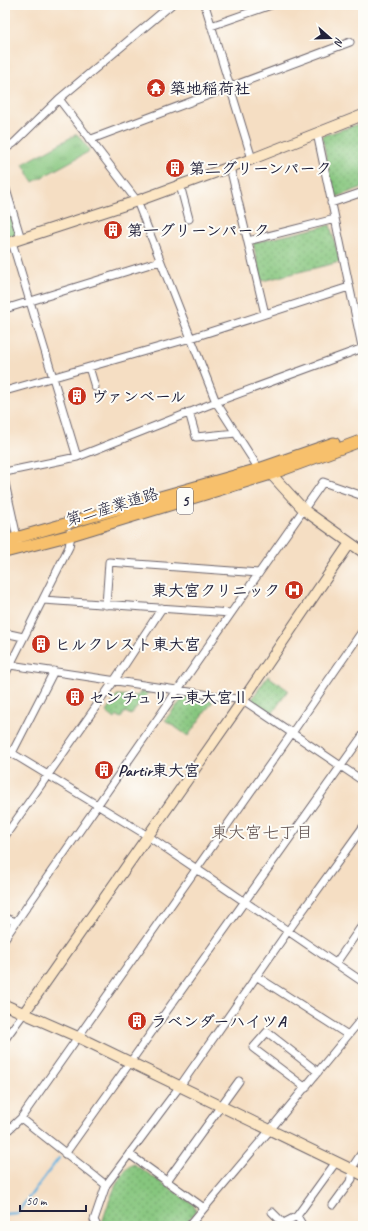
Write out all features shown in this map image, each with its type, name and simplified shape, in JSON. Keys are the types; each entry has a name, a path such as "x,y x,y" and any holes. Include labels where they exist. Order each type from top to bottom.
{"main road":[{"name":"第二産業道路","path":"5,552 18,544 68,524 259,469 363,432"},
{"name":"第二産業道路","path":"5,541 18,544 72,535 271,474 363,440"}],"street":[{"path":"5,149 14,143 59,99 171,5"},
{"path":"205,5 252,159"},
{"path":"211,26 271,5"},
{"path":"89,140 350,42"},
{"path":"59,99 137,201 216,402 259,469 271,474 304,510 363,552"},
{"path":"13,242 180,186 363,115"},
{"path":"5,472 77,457 189,412 363,349 316,133"},
{"path":"230,167 265,314"},
{"path":"5,186 13,242 52,378 77,457"},
{"path":"180,186 189,219"},
{"path":"331,204 363,192"},
{"path":"248,241 335,219"},
{"path":"5,309 160,261"},
{"path":"5,391 191,338 349,287"},
{"path":"89,367 95,387"},
{"path":"189,412 196,437 236,433"},
{"path":"5,938 324,482 363,496"},
{"path":"5,483 18,544"},
{"path":"5,675 69,547 72,535 68,524"},
{"path":"5,1039 243,700 350,543"},
{"path":"106,604 109,562 259,573"},
{"path":"43,600 231,613"},
{"path":"5,836 114,680 162,608"},
{"path":"5,1133 21,1118 363,630"},
{"path":"5,633 23,637"},
{"path":"10,665 243,700 363,781"},
{"path":"12,753 54,671"},
{"path":"65,1154 363,735"},
{"path":"5,749 148,836 363,982"},
{"path":"97,1226 94,1220 106,1185 180,1086 256,976 363,827"},
{"path":"5,918 16,922"},
{"path":"336,963 363,924"},
{"path":"256,976 348,1035"},
{"path":"5,1005 78,1037 363,1174"},
{"path":"189,1226 306,1088 363,1017"},
{"path":"306,1088 253,1048 267,1032 318,1072"},
{"path":"166,1182 222,1107 239,1081"},
{"path":"21,1118 106,1185"},
{"path":"333,1205 352,1179 351,1169 363,1151"},
{"path":"129,1154 204,1208"},
{"path":"272,1212 281,1225 297,1216 336,1162"},
{"path":"297,1216 303,1226"}],"green space":[{"path":"362,123 363,187 334,198 322,136"},
{"path":"77,134 89,149 88,152 33,182 23,164"},
{"path":"5,200 17,236 5,240"},
{"path":"330,225 340,262 262,281 253,243"},
{"path":"268,676 288,690 272,714 253,701 253,697"},
{"path":"140,692 149,692 131,715 125,712 121,718 117,716 115,719 106,712 117,695 138,696"},
{"path":"184,697 213,701 188,736 165,720"},
{"path":"134,1164 193,1204 196,1210 184,1226 101,1226 109,1201 118,1181 128,1167"}],"waterway":[{"path":"5,1214 17,1213 59,1158"}],"place":[{"name":"築地稲荷社","path":"156,88"},
{"name":"第二グリーンパーク","path":"175,168"},
{"name":"第一グリーンパーク","path":"113,230"},
{"name":"ヴァンベール","path":"77,396"},
{"name":"東大宮クリニック","path":"294,590"},
{"name":"ヒルクレスト東大宮","path":"41,644"},
{"name":"センチュリー東大宮Ⅱ","path":"75,697"},
{"name":"Partir東大宮","path":"104,770"},
{"name":"ラベンダーハイツA","path":"137,1021"}],"district":[{"name":"東大宮七丁目","path":"262,832"}]}
